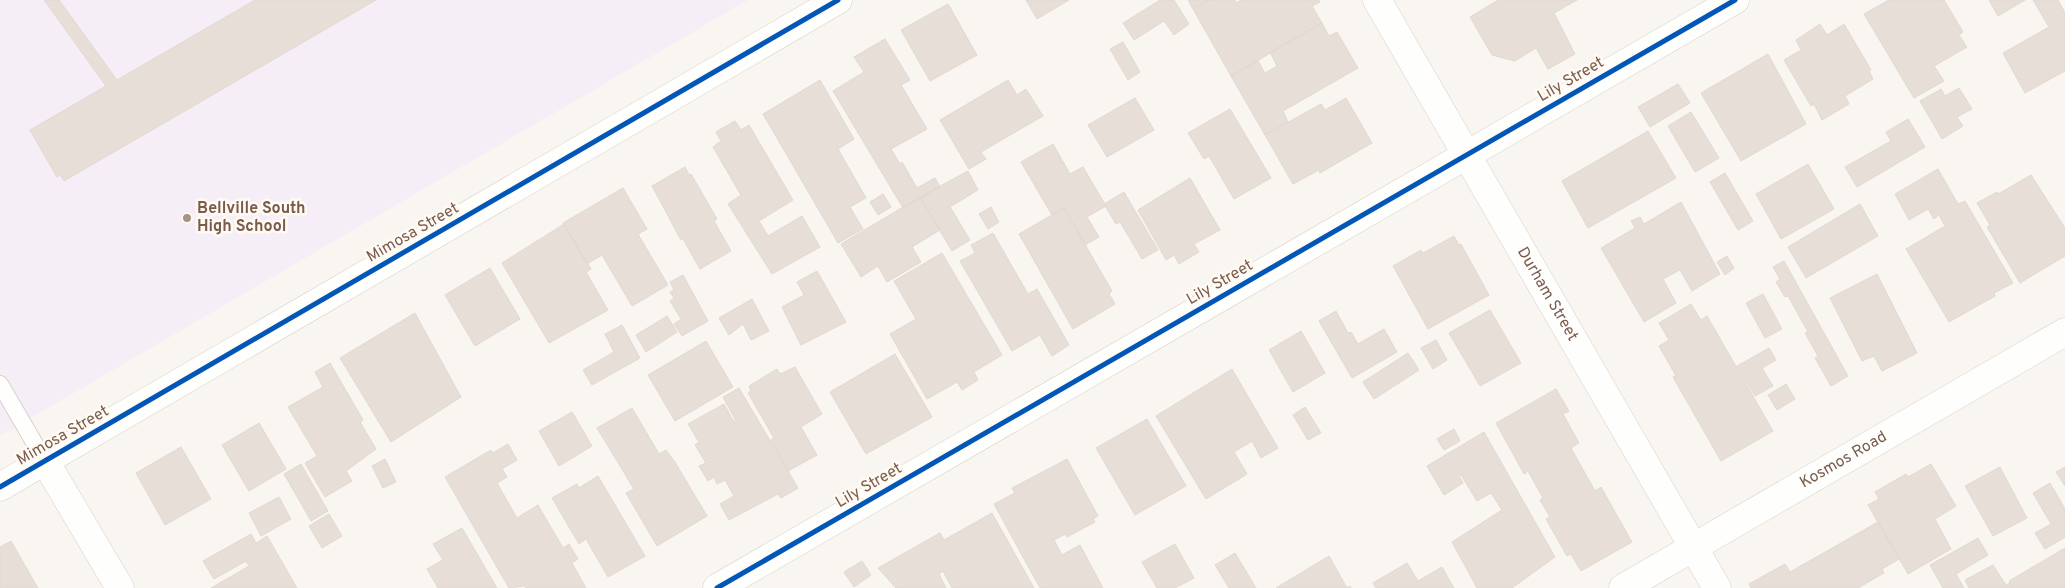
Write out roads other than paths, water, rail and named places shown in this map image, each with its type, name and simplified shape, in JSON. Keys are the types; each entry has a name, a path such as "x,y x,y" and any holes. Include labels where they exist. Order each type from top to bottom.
{"street":[{"name":"Mimosa Street","path":"0,487 838,0"},
{"name":"Durham Street","path":"1377,0 1717,588"},
{"name":"Lily Street","path":"718,588 1736,0"},
{"name":"Kosmos Road","path":"1623,588 2065,332"},
{"path":"45,461 120,588"}],"lane":[{"path":"0,384 45,461"}],"place":[{"name":"Bellville South High School","path":"187,218"}]}
